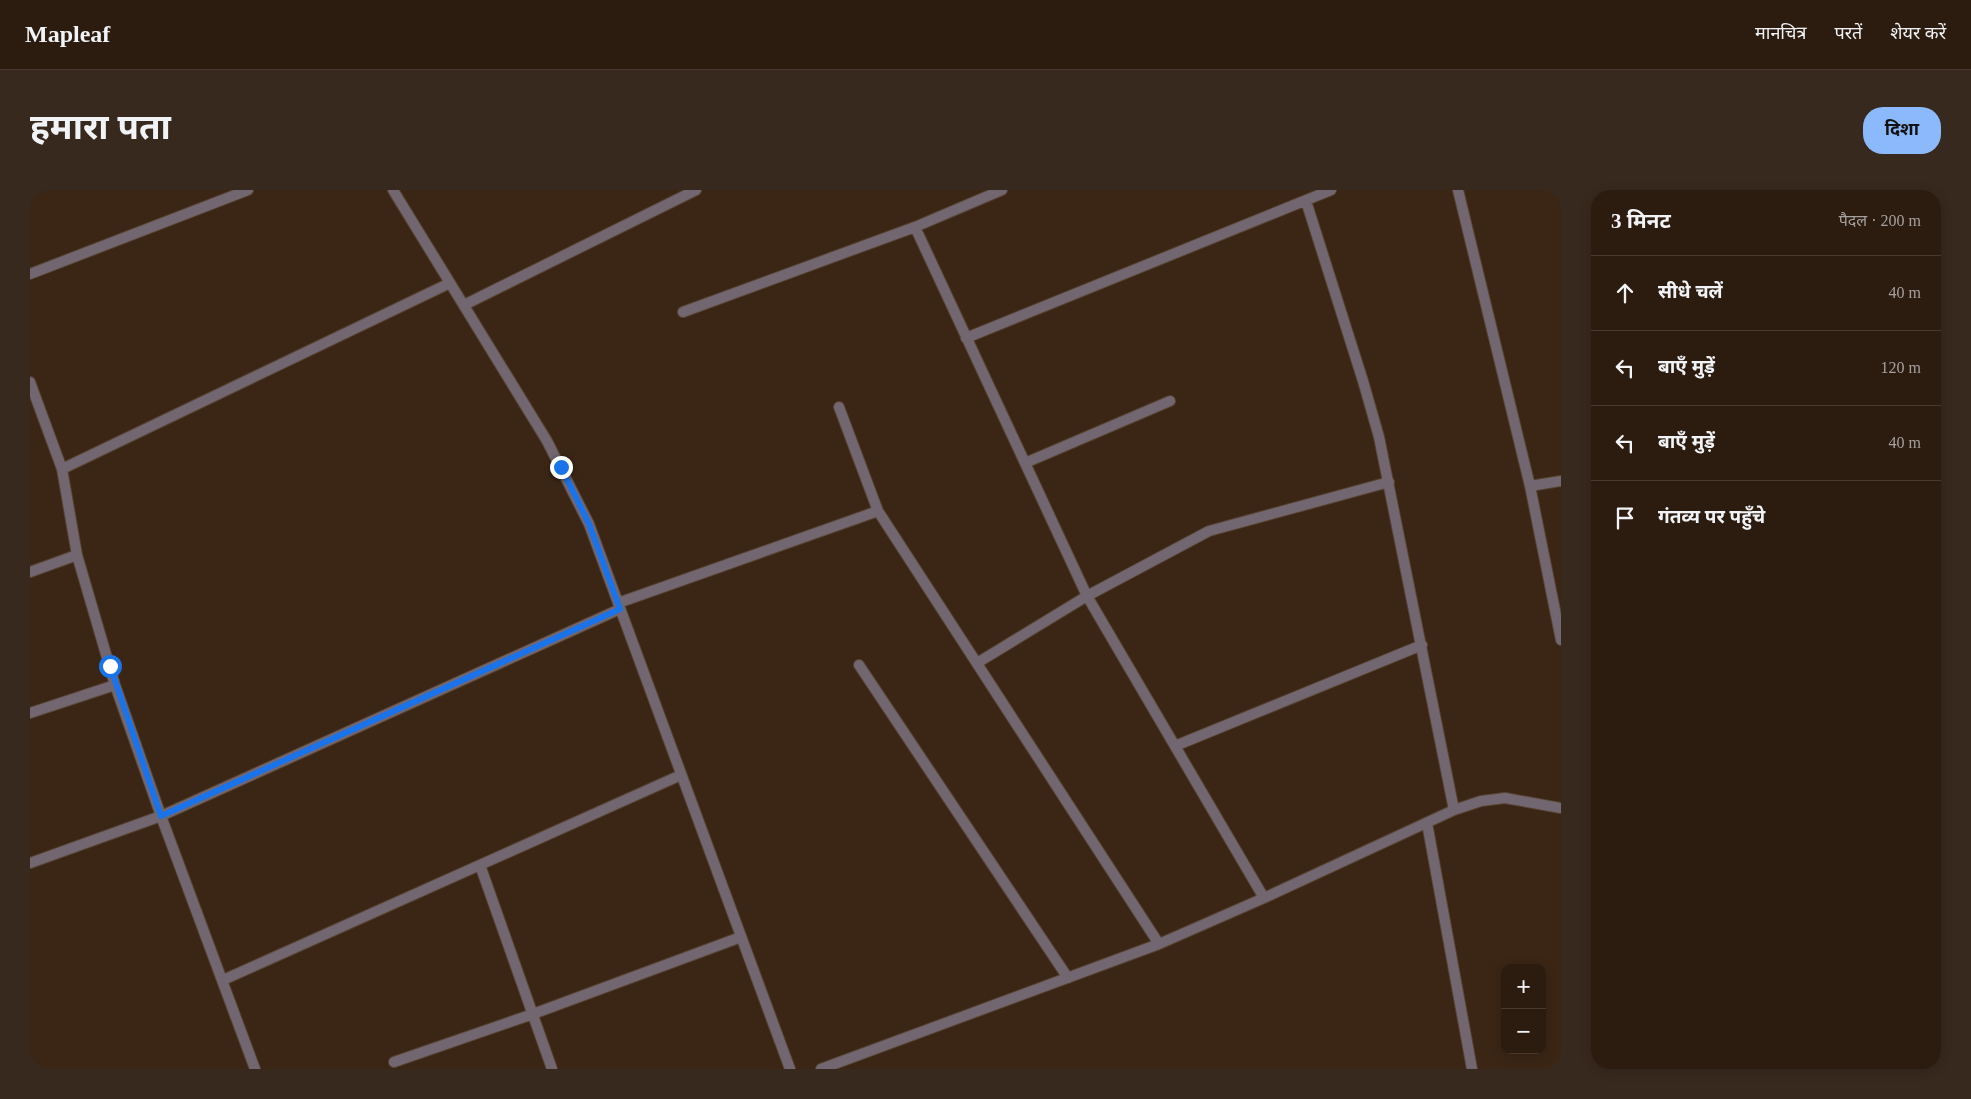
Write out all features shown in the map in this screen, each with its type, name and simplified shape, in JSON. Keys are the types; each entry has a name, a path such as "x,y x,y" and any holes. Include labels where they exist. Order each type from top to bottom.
{"street":[{"path":"30,274 248,190"},
{"path":"394,190 547,441 589,524 790,1069"},
{"path":"464,305 696,190"},
{"path":"683,312 915,227 1002,190"},
{"path":"966,338 1331,190"},
{"path":"1458,190 1530,486 1561,640"},
{"path":"1306,201 1363,381 1389,482 1454,810"},
{"path":"915,227 1087,596 1264,898"},
{"path":"62,469 450,283"},
{"path":"30,382 62,469 77,555 115,685 161,816 255,1069"},
{"path":"1025,464 1170,401"},
{"path":"840,407 878,511 1159,944"},
{"path":"1530,486 1561,481"},
{"path":"977,663 1087,596 1209,531 1389,482"},
{"path":"30,863 161,816 619,606 878,511"},
{"path":"30,572 77,555"},
{"path":"1176,746 1422,645"},
{"path":"859,666 1068,978"},
{"path":"30,714 115,685"},
{"path":"223,980 681,775"},
{"path":"821,1069 1159,944 1264,898 1454,810 1481,801 1506,798 1561,808"},
{"path":"1427,823 1472,1069"},
{"path":"480,865 552,1069"},
{"path":"394,1062 533,1014 741,937"}],"route":[{"path":"110,666 161,816 620,609 589,524 561,467"}]}
